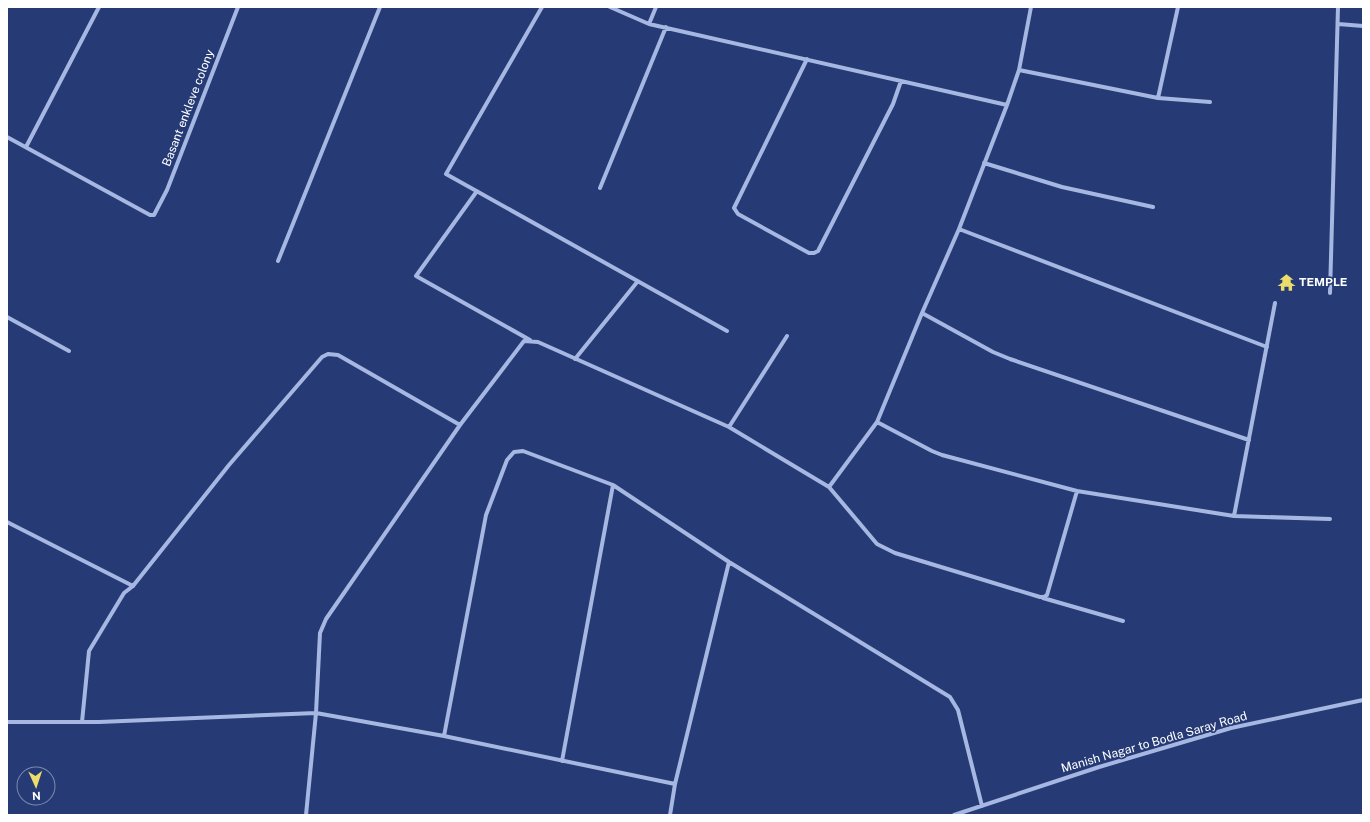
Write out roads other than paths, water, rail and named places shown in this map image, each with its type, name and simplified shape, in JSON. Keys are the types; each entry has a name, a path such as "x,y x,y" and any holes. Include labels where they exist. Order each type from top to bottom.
{"street":[{"path":"7,137 26,147 99,7"},
{"name":"Basant enkleve colony","path":"26,147 143,211 154,215 167,190 238,7"},
{"path":"278,261 380,7"},
{"path":"542,7 446,174 727,331"},
{"path":"610,7 649,24 1006,105"},
{"path":"649,24 656,7"},
{"path":"829,487 877,422 922,312 959,229 1019,70 1031,7"},
{"path":"1158,98 1178,7"},
{"path":"1330,293 1338,7"},
{"path":"1338,24 1363,26"},
{"path":"600,188 666,28"},
{"path":"807,60 734,204 734,208 738,214 808,253 818,251 893,104 901,81"},
{"path":"1019,70 1158,98 1210,102"},
{"path":"984,163 1062,186 1153,207"},
{"path":"477,191 416,276 531,341"},
{"path":"959,229 1267,346"},
{"path":"575,358 638,281"},
{"path":"1234,516 1275,303"},
{"path":"922,312 993,352 1010,359 1249,440"},
{"path":"7,317 69,351"},
{"path":"729,427 787,336"},
{"path":"306,815 316,713 320,633 326,619 460,425 524,341 538,342 729,427 829,487 878,544 895,553 1123,621"},
{"path":"82,722 89,651 124,593 133,586 229,465 314,365 328,354 338,355 460,425"},
{"path":"877,422 932,451 1077,491 1234,516 1330,519"},
{"path":"444,736 486,515 507,460 514,452 523,451 613,485 729,562 950,697 958,710 982,806"},
{"path":"562,761 613,485"},
{"path":"1040,597 1047,595 1077,491"},
{"path":"7,522 133,586"},
{"path":"670,815 675,784 729,562"},
{"name":"Manish Nagar to Bodla Saray Road","path":"954,815 1100,767 1231,728 1363,700"},
{"path":"7,722 82,722 316,713 444,736 675,784"}],"place":[{"name":"TEMPLE","path":"1286,282"}]}
